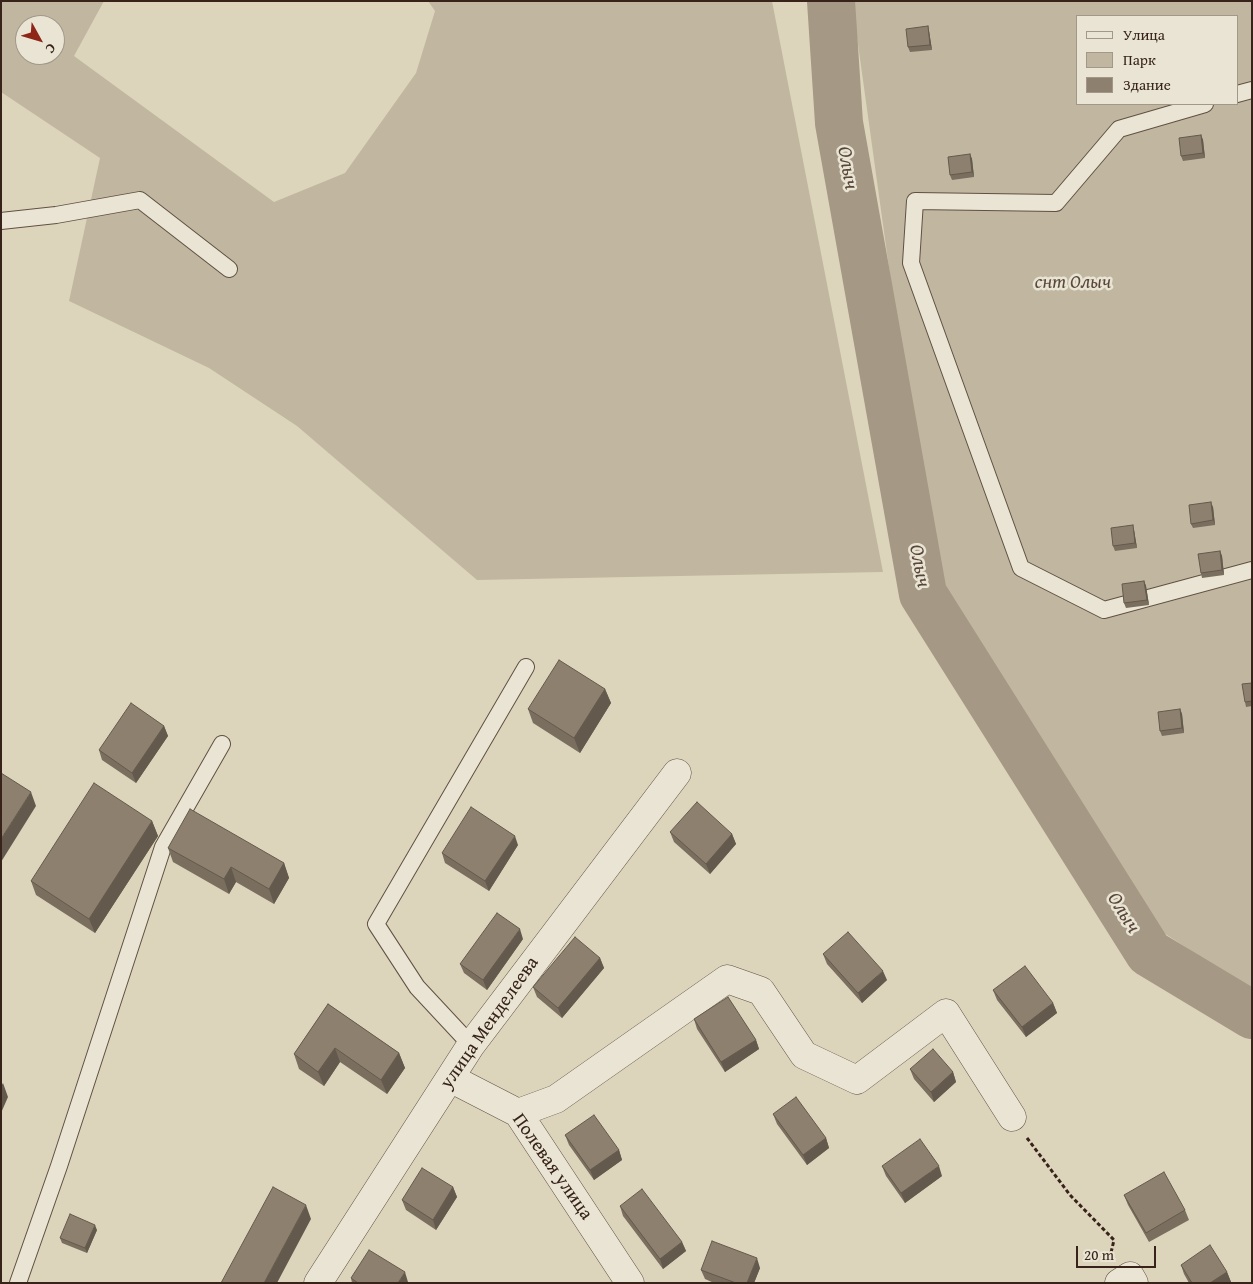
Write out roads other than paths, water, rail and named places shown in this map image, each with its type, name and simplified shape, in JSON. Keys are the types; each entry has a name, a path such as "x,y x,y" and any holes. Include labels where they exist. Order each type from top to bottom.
{"street":[{"name":"улица Менделеева","path":"318,1283 470,1045 676,773"},
{"path":"518,1113 556,1099 727,979 761,990 804,1055 857,1080 946,1013 1012,1117"},
{"name":"Полевая улица","path":"450,1078 518,1113 630,1283"}],"lane":[{"path":"1238,94 1252,90"},
{"path":"1202,105 1119,129 1056,203 915,201 911,263 1021,568 1104,610 1252,570"},
{"path":"1,221 56,215 140,200 229,269"},
{"path":"470,1045 417,987 376,924 526,667"},
{"path":"18,1283 59,1166 163,847 222,744"}],"waterway":[{"name":"Олыч","path":"831,1 839,123 923,594 1149,953 1252,1015"}],"park label":[{"name":"снт Олыч","path":"1073,283"}]}
